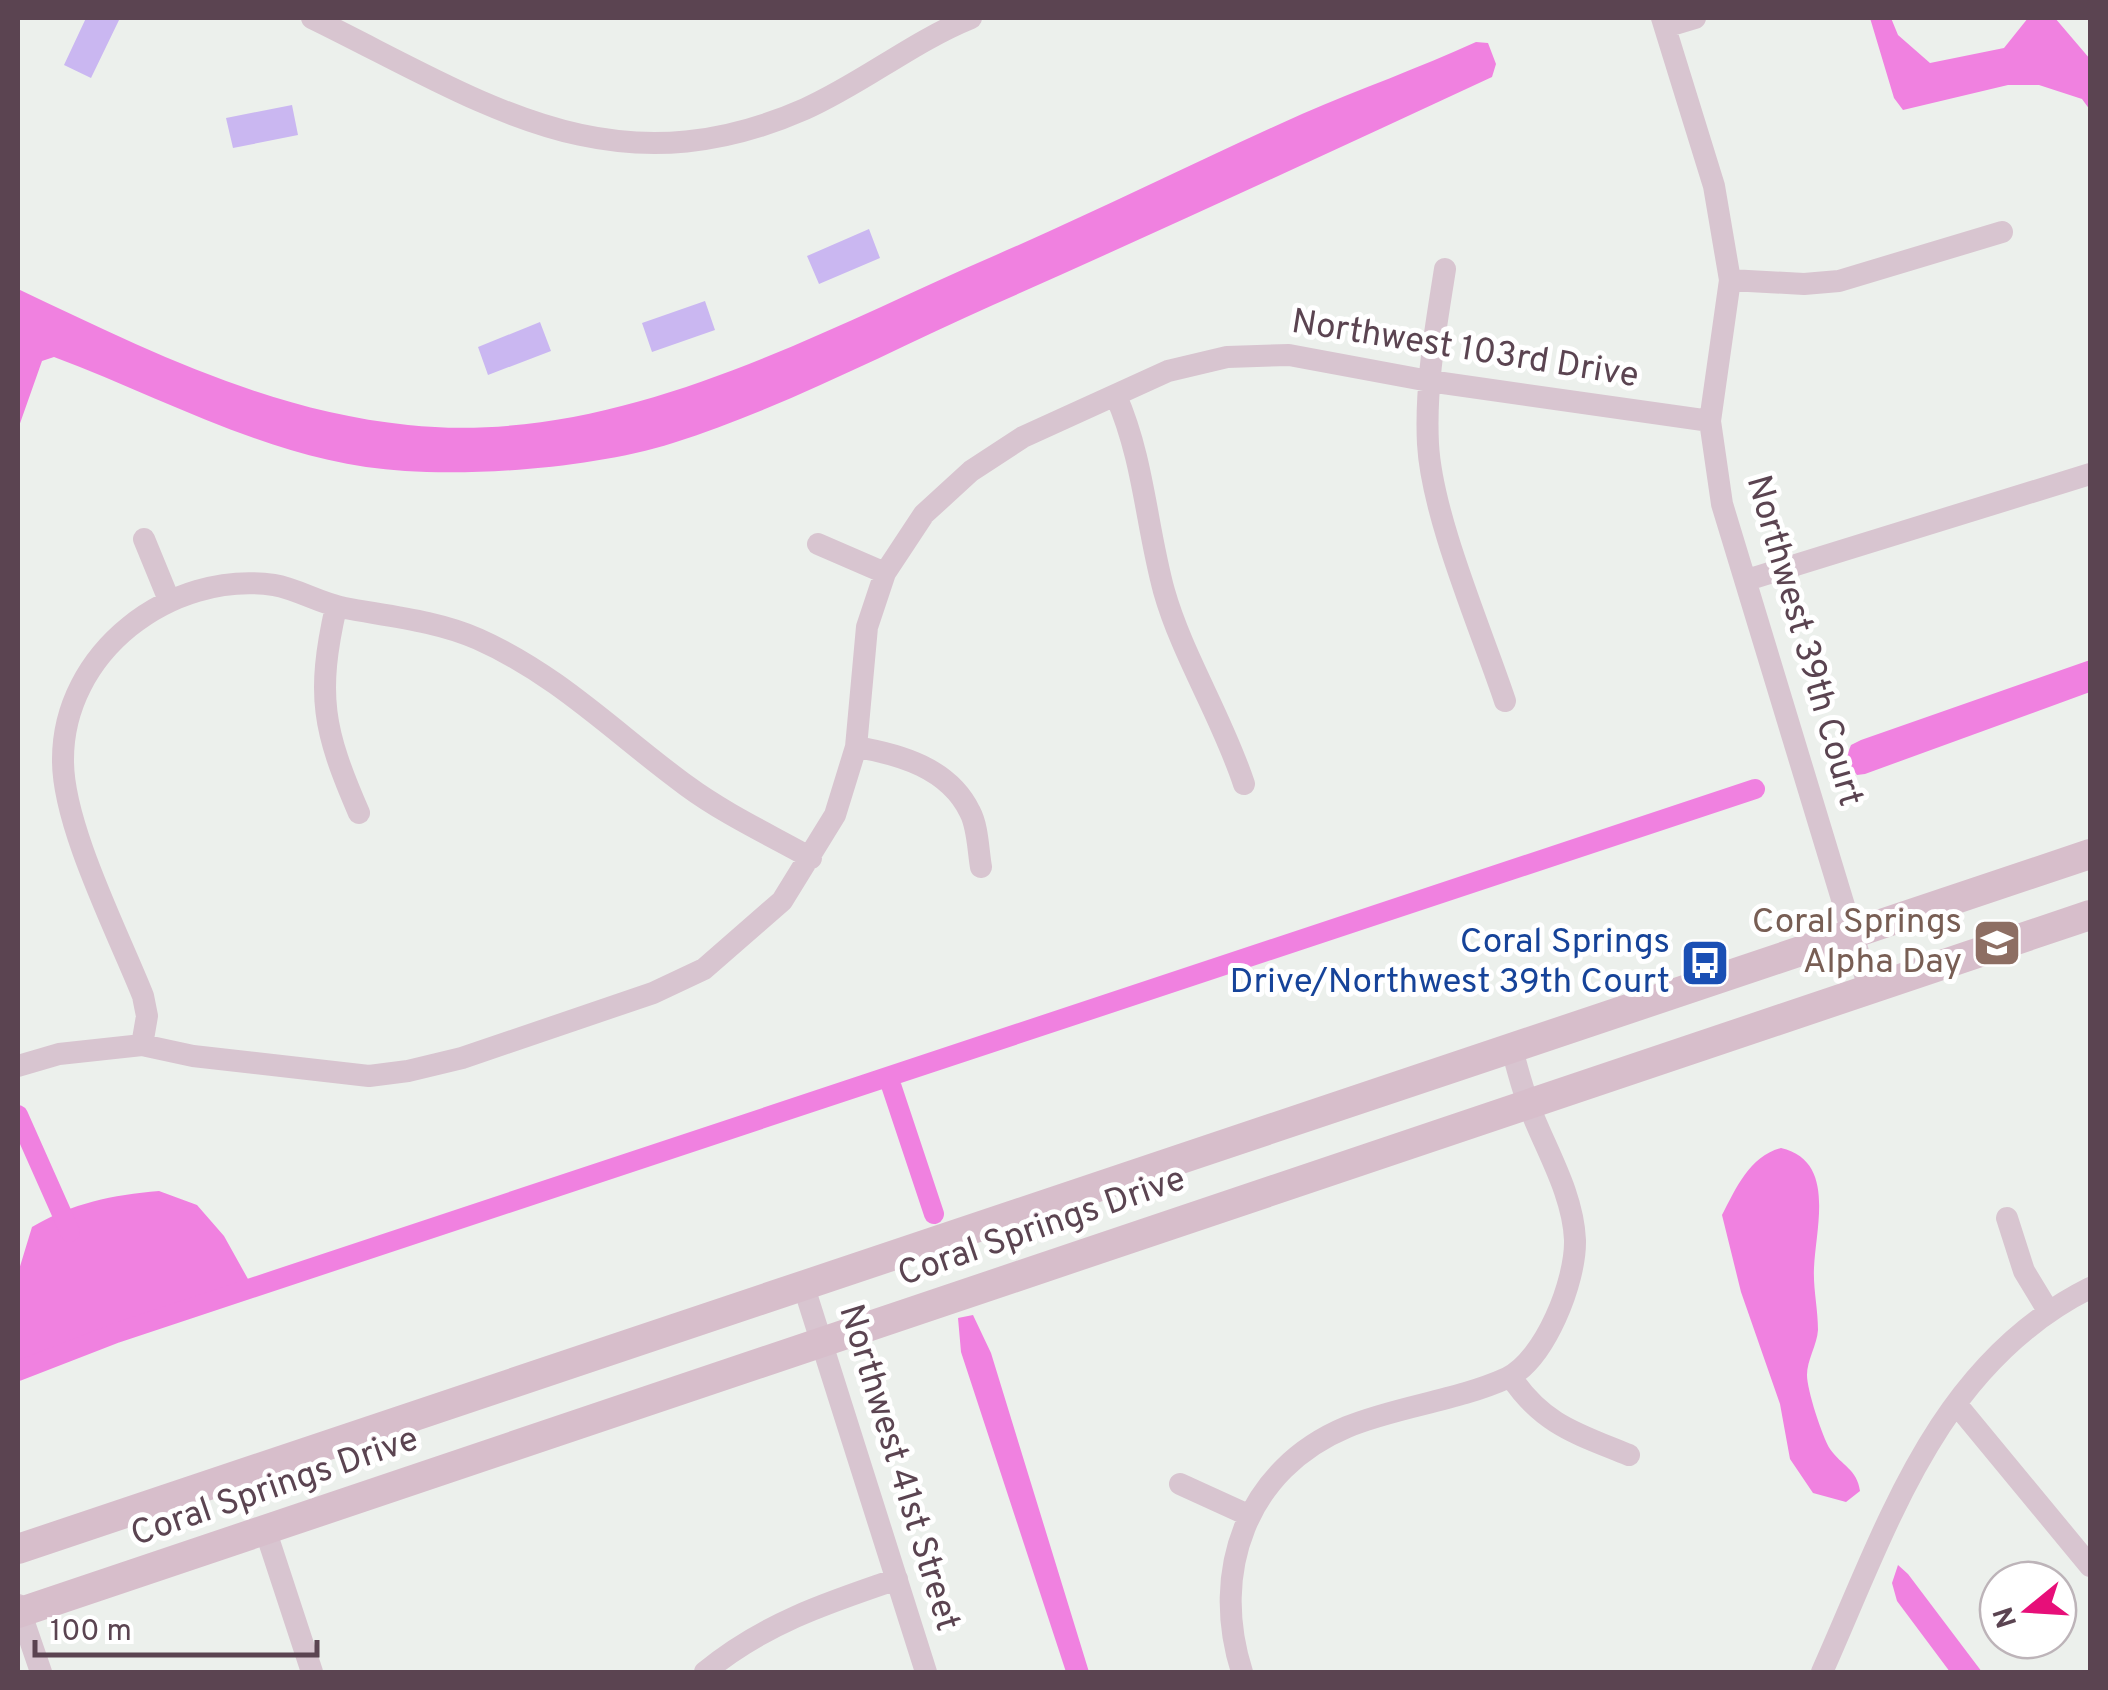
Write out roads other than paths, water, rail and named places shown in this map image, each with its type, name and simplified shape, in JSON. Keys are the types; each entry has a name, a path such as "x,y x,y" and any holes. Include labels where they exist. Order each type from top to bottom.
{"main road":[{"name":"Coral Springs Drive","path":"18,1549 1511,1045 2090,854"},
{"name":"Coral Springs Drive","path":"18,1610 266,1532 2090,914"}],"street":[{"path":"312,18 524,121 572,136 632,144 694,140 754,128 807,108 930,35 971,18"},
{"path":"1664,22 1695,18"},
{"name":"Northwest 39th Court","path":"1664,22 1714,186 1730,280 1710,422 1722,504 1869,988"},
{"path":"1730,280 1839,280 2002,232"},
{"path":"1444,269 1429,380 1428,447 1438,502 1505,702"},
{"name":"Northwest 103rd Drive","path":"18,1066 59,1054 142,1045 194,1056 369,1076 462,1058 653,994 704,969 782,900 835,815 856,747 867,627 885,573 924,514 971,471 1023,436 1168,372 1227,357 1290,355 1710,422"},
{"path":"1116,396 1135,440 1174,621 1226,728 1244,784"},
{"path":"1746,580 2090,474"},
{"path":"144,539 169,600"},
{"path":"818,544 885,573"},
{"path":"142,1045 147,1016 143,996 74,818 62,761 68,718 89,671 121,630 169,600 224,584 276,585 336,606 474,638 538,670 586,702 690,788 811,858"},
{"path":"336,606 322,695 338,764 359,813"},
{"path":"856,747 893,753 928,767 950,788 970,812 981,867"},
{"path":"1242,1672 1228,1600 1233,1556 1248,1516 1273,1477 1304,1449 1348,1427 1511,1377 1553,1328 1570,1286 1575,1239 1564,1190 1527,1102 1511,1045"},
{"path":"2007,1218 2024,1271 2047,1309"},
{"name":"Northwest 41st Street","path":"804,1284 926,1672"},
{"path":"1822,1672 1912,1468 1981,1371 2047,1309 2090,1288"},
{"path":"1511,1377 1530,1406 1557,1425 1630,1455"},
{"path":"1957,1404 2090,1566"},
{"path":"1180,1484 1248,1516"},
{"path":"266,1532 312,1672"},
{"path":"705,1672 741,1642 790,1616 897,1579"},
{"path":"18,1610 41,1672"}],"waterway":[{"path":"18,1371 116,1333 1755,789"},
{"path":"889,1079 934,1214"},
{"path":"18,1115 70,1232"}],"place":[{"name":"Coral Springs Alpha Day","path":"1997,943"},
{"name":"Coral Springs Drive/Northwest 39th Court","path":"1705,963"}]}
